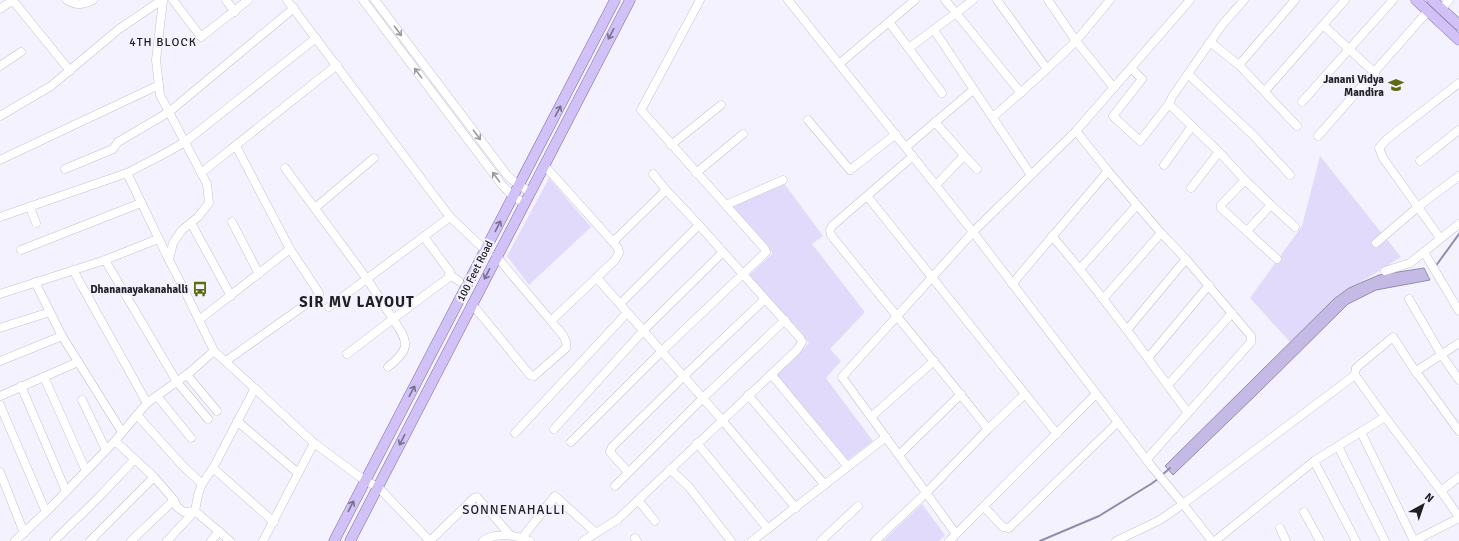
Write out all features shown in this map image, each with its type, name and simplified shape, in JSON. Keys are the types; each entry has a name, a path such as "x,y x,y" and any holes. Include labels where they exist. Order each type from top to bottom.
{"main road":[{"name":"100 Feet Road","path":"337,540 364,480 615,0"},
{"name":"100 Feet Road","path":"350,541 496,256 545,166 609,38 630,0"},
{"path":"1416,0 1459,40"},
{"path":"1432,0 1459,24"}],"street":[{"path":"67,0 78,5 86,4 93,0"},
{"path":"0,116 51,86 119,29 162,0"},
{"path":"162,0 156,60 160,95 208,184 209,202 198,217 182,230 173,243 169,260"},
{"path":"173,0 201,37 235,12 248,0"},
{"path":"226,0 235,12"},
{"path":"287,0 450,217 485,250"},
{"path":"363,0 502,185 513,196 524,203"},
{"path":"375,0 507,175 518,185 531,192"},
{"path":"571,442 765,253 766,250 641,110 700,0"},
{"path":"788,0 974,232 1152,467 1214,541 1314,461 1385,417"},
{"path":"839,64 915,0"},
{"path":"945,0 1021,93"},
{"path":"909,48 972,0"},
{"path":"997,0 1047,69"},
{"path":"1048,0 1076,41 1114,88"},
{"path":"993,117 1021,93 1076,41 1110,0"},
{"path":"956,534 842,377 974,232 1076,131 1190,0"},
{"path":"1131,68 1142,79 1113,116 1140,141 1169,104 1172,97 1222,25 1244,0"},
{"path":"1239,65 1295,0"},
{"path":"1265,91 1324,26 1345,0"},
{"path":"1302,102 1393,0"},
{"path":"1442,9 1449,0"},
{"path":"0,9 13,1 70,71"},
{"path":"65,169 113,149 118,142 170,112 294,8"},
{"path":"1318,136 1428,11"},
{"path":"889,22 942,93"},
{"path":"1324,26 1375,73"},
{"path":"934,30 1031,175"},
{"path":"0,217 127,173 185,142 316,38"},
{"path":"1210,42 1239,65 1297,126"},
{"path":"0,66 21,52"},
{"path":"201,173 337,65"},
{"path":"1188,74 1253,135 1290,175"},
{"path":"1440,238 1419,206 1383,158 1379,148 1387,139 1459,83"},
{"path":"0,160 159,84"},
{"path":"906,147 973,90"},
{"path":"1169,104 1219,152 1245,180 1295,227"},
{"path":"671,145 721,105"},
{"path":"808,120 850,170 896,134"},
{"path":"935,122 977,169"},
{"path":"1164,165 1192,126"},
{"path":"1420,161 1459,130"},
{"path":"1076,131 1137,206 1250,332 1252,338 1251,342 1147,460"},
{"path":"696,173 743,134"},
{"path":"226,361 319,295 290,249 236,146"},
{"path":"1191,188 1219,152"},
{"path":"936,185 961,159 963,154"},
{"path":"913,156 868,197 832,226 830,230 831,235 988,429"},
{"path":"315,208 374,158"},
{"path":"545,166 613,242 620,253 597,278 551,321"},
{"path":"285,168 367,279 405,336 406,345 403,352 388,367"},
{"path":"1012,284 1108,171"},
{"path":"127,173 214,351 314,443 364,480 378,487 430,541 474,498 477,497 510,535"},
{"path":"582,541 617,520 801,344 800,338 653,174"},
{"path":"1376,243 1419,206 1459,176"},
{"path":"726,205 783,180"},
{"path":"1245,180 1221,205 1221,208 1277,258"},
{"path":"613,242 666,190"},
{"path":"868,197 1057,434"},
{"path":"21,250 141,203"},
{"path":"1247,230 1271,205"},
{"path":"1080,269 1137,206"},
{"path":"30,207 36,223"},
{"path":"329,307 450,217"},
{"path":"191,222 231,296"},
{"path":"232,222 259,274"},
{"path":"1385,271 1410,263 1459,224"},
{"path":"620,304 699,225"},
{"path":"1103,299 1161,233"},
{"path":"1052,236 1080,269 1127,330 1188,413"},
{"path":"424,237 450,272 450,275 459,281"},
{"path":"0,294 105,260 158,239"},
{"path":"199,320 290,249"},
{"path":"554,429 643,330 723,252"},
{"path":"1424,252 1459,311"},
{"path":"472,304 530,376 534,376 566,348 567,344 565,339 496,256"},
{"path":"1127,330 1186,259"},
{"path":"105,260 177,382 208,419"},
{"path":"73,270 147,403"},
{"path":"347,354 450,275"},
{"path":"597,278 684,376 796,508"},
{"path":"35,282 62,336 122,432"},
{"path":"1148,358 1208,285"},
{"path":"628,472 610,452 611,449 684,376 765,299"},
{"path":"1409,299 1441,354 1459,380"},
{"path":"0,328 50,312"},
{"path":"515,433 627,313"},
{"path":"1168,385 1232,313"},
{"path":"615,486 702,398 784,320"},
{"path":"0,361 62,336"},
{"path":"1361,432 1414,541 1459,517 1355,375 1356,368 1393,337 1417,374 1459,431"},
{"path":"1417,374 1418,370 1459,342"},
{"path":"15,541 46,512 115,441 147,403 187,375 214,351"},
{"path":"872,417 934,361"},
{"path":"0,396 78,362"},
{"path":"771,374 848,467"},
{"path":"187,375 217,411"},
{"path":"1116,541 1160,520 1355,375"},
{"path":"44,377 86,471"},
{"path":"22,386 66,491"},
{"path":"167,541 195,511 202,484 213,468 255,388"},
{"path":"899,455 960,394"},
{"path":"875,541 926,493 988,429 1025,394"},
{"path":"949,541 1096,394"},
{"path":"748,395 825,485"},
{"path":"157,396 191,438"},
{"path":"82,400 106,450"},
{"path":"0,405 46,512"},
{"path":"136,415 177,460 202,484"},
{"path":"237,421 298,473"},
{"path":"984,507 1003,527 1009,528 1118,422"},
{"path":"752,541 886,437"},
{"path":"115,441 154,477 174,500 177,507 184,512 195,511 230,541"},
{"path":"263,541 314,443"},
{"path":"697,443 768,529"},
{"path":"1338,446 1385,541"},
{"path":"54,541 136,459"},
{"path":"1314,461 1356,541"},
{"path":"213,468 274,522"},
{"path":"670,469 689,488 731,541"},
{"path":"0,472 24,533"},
{"path":"90,541 154,477"},
{"path":"1441,491 1459,477"},
{"path":"483,541 488,537 510,535 526,540 555,496 596,532"},
{"path":"131,541 174,500"},
{"path":"638,500 655,521"},
{"path":"821,541 858,506"},
{"path":"1304,512 1320,541"},
{"path":"1280,528 1286,541"},
{"path":"211,541 219,532"}],"shaded area":[{"path":"1320,156 1401,257 1334,299 1290,342 1250,298 1302,226"},
{"path":"549,178 591,227 529,285 507,256"},
{"path":"784,183 823,236 812,244 865,312 830,349 841,361 826,378 873,441 848,460 776,376 809,343 749,275 773,253 730,207"},
{"path":"1424,268 1430,280 1376,290 1348,304 1173,475 1165,466 1334,299 1349,288 1379,275"},
{"path":"922,504 945,535 939,541 883,541"}],"waterway":[{"path":"1435,267 1459,234"},
{"path":"1161,476 1170,468"},
{"path":"1040,541 1099,516 1158,479"}],"place":[{"name":"Janani Vidya Mandira","path":"1396,85"},
{"name":"Dhananayakanahalli","path":"200,289"}],"district":[{"name":"4TH BLOCK","path":"163,42"},
{"name":"SIR MV LAYOUT","path":"357,302"},
{"name":"SONNENAHALLI","path":"514,510"}]}
